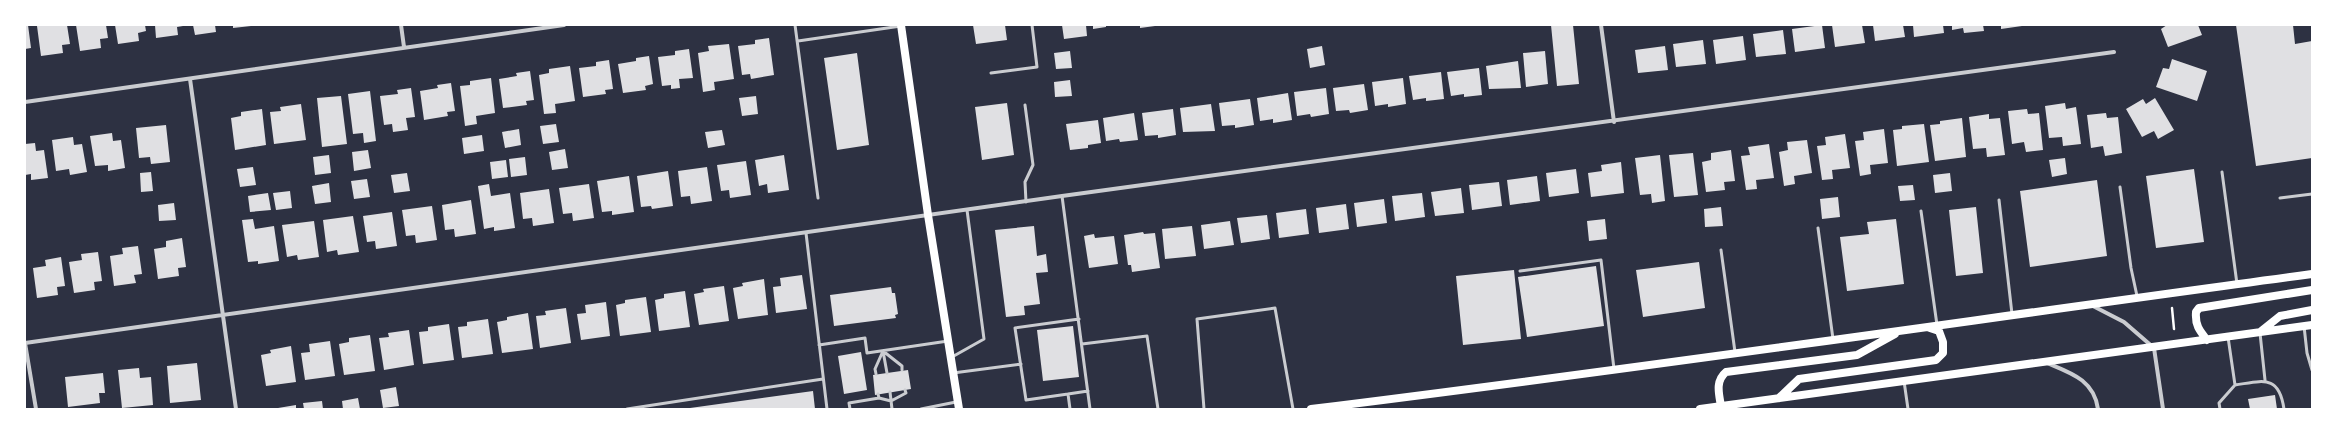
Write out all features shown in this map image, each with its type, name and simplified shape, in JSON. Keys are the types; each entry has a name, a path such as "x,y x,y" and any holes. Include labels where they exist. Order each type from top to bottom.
{"main road":[{"path":"901,25 928,215 959,406"},
{"path":"1311,409 1353,406 1550,380 1614,369 1833,341 1901,330 2312,274"},
{"path":"2207,340 2198,329 2195,322 2196,312 2199,308 2312,290"},
{"path":"2260,332 2280,316 2312,310"},
{"path":"1700,409 1721,408 1779,398 2308,326"},
{"path":"1779,398 1798,379 1936,360 1943,353 1943,342 1939,331 1928,327"},
{"path":"1721,408 1718,389 1720,377 1726,372 1857,355 1901,330"}],"street":[{"path":"401,25 404,47"},
{"path":"25,102 564,25"},
{"path":"1601,25 1614,122"},
{"path":"34,408 25,343 1062,196 1614,122 2114,52"},
{"path":"190,78 236,409"},
{"path":"2091,305 2124,322 2154,348 2162,409"},
{"path":"2044,363 2080,377 2088,384 2094,393 2098,409"}],"lane":[{"path":"795,25 818,198"},
{"path":"798,41 901,25"},
{"path":"991,73 1037,67 1032,25"},
{"path":"1026,105 1033,164 1025,182 1026,202"},
{"path":"2222,172 2237,284"},
{"path":"2120,187 2131,268 2138,298"},
{"path":"2280,198 2312,194"},
{"path":"1062,196 1090,409"},
{"path":"1998,200 2012,315"},
{"path":"951,358 984,338 967,210"},
{"path":"1921,211 1937,325"},
{"path":"1818,228 1827,309 1833,341"},
{"path":"806,232 827,409"},
{"path":"1721,250 1735,354"},
{"path":"1520,271 1601,260 1614,369"},
{"path":"1204,409 1197,319 1275,308 1293,409"},
{"path":"1079,319 1015,328 1026,400 1088,391"},
{"path":"2308,326 2307,353 2312,370"},
{"path":"2260,332 2265,380"},
{"path":"1082,344 1148,336 1158,409"},
{"path":"2228,337 2235,385"},
{"path":"819,345 865,338 867,353 948,341"},
{"path":"883,351 902,366 902,370"},
{"path":"883,351 887,373"},
{"path":"876,374 874,369 883,351"},
{"path":"953,373 1021,364"},
{"path":"627,409 823,378"},
{"path":"2220,409 2219,403 2235,385 2265,380 2274,384 2279,389 2284,409"},
{"path":"1904,381 1908,409"},
{"path":"850,409 849,403 878,396 891,401 906,393 905,390"},
{"path":"890,392 892,409"},
{"path":"1068,394 1070,409"},
{"path":"921,409 959,406"}],"path":[{"path":"2172,308 2174,329"}],"building":[{"path":"25,25 28,25 31,48 25,49"},
{"path":"67,25 70,44 62,45 63,53 41,56 37,26"},
{"path":"76,25 106,25 108,38 100,39 101,48 80,51"},
{"path":"115,25 145,25 146,31 138,33 139,41 118,44"},
{"path":"155,25 183,26 177,27 178,35 156,38"},
{"path":"193,25 215,25 216,32 195,35"},
{"path":"233,25 251,25 251,26 233,28"},
{"path":"973,25 1005,25 1007,40 976,44"},
{"path":"1062,25 1086,25 1087,36 1064,39"},
{"path":"1093,25 1106,25 1106,27 1093,29"},
{"path":"1140,25 1155,25 1155,26 1140,28"},
{"path":"1551,25 1573,25 1579,84 1557,86"},
{"path":"1822,25 1825,48 1795,52 1792,29"},
{"path":"1832,25 1862,25 1865,43 1835,47"},
{"path":"1873,25 1903,25 1905,37 1875,41"},
{"path":"1913,25 1943,25 1944,33 1914,37"},
{"path":"1952,25 1983,25 1984,31 1964,33 1963,28 1952,30"},
{"path":"2001,25 2022,25 2022,26 2001,29"},
{"path":"2167,25 2198,25 2202,35 2168,47 2161,29"},
{"path":"2236,25 2293,25 2295,44 2312,41 2312,158 2256,166"},
{"path":"1783,30 1786,54 1756,57 1753,34"},
{"path":"1743,36 1746,60 1716,64 1713,40"},
{"path":"769,38 774,75 751,79 750,74 742,75 738,46 755,44 755,40"},
{"path":"1703,40 1706,64 1676,67 1673,44"},
{"path":"729,44 734,79 714,82 715,90 703,92 698,53 709,51 708,46"},
{"path":"1322,46 1325,65 1310,68 1307,49"},
{"path":"1665,46 1668,70 1638,73 1635,50"},
{"path":"689,49 693,78 679,79 680,88 671,89 671,85 662,86 658,57 675,55 675,51"},
{"path":"1070,51 1072,68 1056,69 1054,53"},
{"path":"1545,51 1548,84 1526,87 1523,53"},
{"path":"857,53 869,145 837,150 824,58"},
{"path":"649,56 653,84 645,86 646,90 623,93 618,64 636,61 636,58"},
{"path":"2172,59 2207,71 2197,101 2156,87 2163,68 2169,69"},
{"path":"609,60 613,89 605,90 606,94 583,97 579,68 596,66 596,62"},
{"path":"1518,61 1521,88 1489,89 1486,66"},
{"path":"570,66 575,101 555,104 556,113 544,114 539,75 549,73 549,69"},
{"path":"1479,68 1482,95 1464,97 1464,94 1451,96 1447,72"},
{"path":"530,71 534,100 526,101 527,105 503,108 499,79 517,76 516,73"},
{"path":"1441,72 1444,99 1426,101 1426,98 1413,100 1409,76"},
{"path":"491,78 495,113 476,116 477,124 465,126 460,86 470,85 470,81"},
{"path":"1403,78 1406,104 1388,107 1388,104 1375,106 1372,82"},
{"path":"1070,80 1072,96 1055,97 1054,82"},
{"path":"451,83 455,111 447,112 448,116 424,120 420,91 438,88 437,85"},
{"path":"1364,84 1368,110 1350,113 1349,110 1336,111 1333,88"},
{"path":"411,88 415,117 406,118 408,130 393,132 392,124 384,125 380,96 398,94 397,90"},
{"path":"1326,88 1329,114 1311,117 1310,114 1297,116 1294,92"},
{"path":"370,91 376,141 364,143 363,133 353,134 348,94"},
{"path":"1288,93 1292,120 1273,123 1273,119 1260,121 1257,98"},
{"path":"341,96 347,144 322,147 317,98"},
{"path":"756,96 758,114 742,116 739,98"},
{"path":"2155,98 2174,130 2158,139 2154,131 2142,137 2126,109 2143,99 2146,104"},
{"path":"1250,99 1254,125 1235,128 1235,125 1222,126 1219,103"},
{"path":"1007,103 1014,155 982,160 975,107"},
{"path":"2065,103 2066,109 2076,107 2081,144 2063,146 2062,137 2049,138 2045,106"},
{"path":"301,104 306,140 274,144 270,112 281,111 280,107"},
{"path":"1211,104 1215,131 1183,132 1180,108"},
{"path":"262,109 266,145 235,150 231,118 241,116 241,112"},
{"path":"1173,109 1176,135 1158,138 1158,135 1145,136 1142,113"},
{"path":"2027,109 2028,114 2039,113 2043,150 2026,152 2024,142 2012,144 2008,111"},
{"path":"1134,113 1138,140 1120,142 1119,139 1106,141 1103,118"},
{"path":"2106,113 2107,118 2118,117 2122,153 2105,156 2103,146 2091,148 2087,115"},
{"path":"1989,114 1989,119 2000,118 2005,155 1987,157 1986,148 1973,149 1969,117"},
{"path":"1962,118 1966,157 1935,161 1930,125 1940,124 1940,121"},
{"path":"1098,120 1101,143 1088,145 1088,148 1070,150 1066,124"},
{"path":"556,124 559,142 543,144 540,126"},
{"path":"1924,124 1929,162 1897,166 1893,130 1902,129 1902,126"},
{"path":"166,125 170,162 151,164 150,157 139,158 136,128"},
{"path":"519,129 521,145 505,148 502,132"},
{"path":"1884,129 1888,163 1870,165 1871,174 1860,176 1855,141 1864,140 1863,132"},
{"path":"722,130 725,145 708,148 705,132"},
{"path":"112,133 113,141 121,140 125,168 108,171 108,165 95,166 90,136"},
{"path":"1845,134 1850,168 1832,170 1833,179 1822,180 1817,146 1826,145 1825,137"},
{"path":"482,135 484,151 464,154 462,138"},
{"path":"73,137 74,145 82,144 87,172 70,175 69,169 56,171 52,140"},
{"path":"1807,140 1812,173 1794,176 1795,184 1784,186 1779,152 1788,150 1787,142"},
{"path":"35,143 36,151 44,150 48,178 31,180 31,174 25,175 25,144"},
{"path":"1769,144 1774,178 1756,180 1757,189 1746,190 1741,156 1750,155 1748,147"},
{"path":"565,149 568,168 552,170 549,152"},
{"path":"368,150 371,168 354,171 352,152"},
{"path":"1731,150 1735,181 1724,182 1725,190 1706,192 1702,162 1711,160 1711,153"},
{"path":"1693,153 1698,195 1674,197 1669,155"},
{"path":"329,155 331,173 315,175 313,157"},
{"path":"784,155 789,190 768,193 767,184 759,186 755,160"},
{"path":"1660,155 1665,201 1652,203 1651,194 1640,195 1635,158"},
{"path":"525,157 527,175 511,177 509,159"},
{"path":"2065,158 2067,174 2052,177 2049,160"},
{"path":"506,160 508,177 492,179 490,162"},
{"path":"746,161 751,195 730,198 729,190 721,191 717,165"},
{"path":"1621,162 1624,193 1591,197 1588,173 1602,171 1601,165"},
{"path":"253,167 256,185 240,187 237,169"},
{"path":"707,167 712,201 691,204 690,196 681,197 678,171"},
{"path":"1576,169 1579,193 1549,197 1546,173"},
{"path":"2194,169 2204,242 2156,248 2146,176"},
{"path":"668,171 673,206 652,209 651,206 641,207 637,176"},
{"path":"151,172 153,191 141,192 140,173"},
{"path":"407,173 410,191 394,193 391,175"},
{"path":"1950,173 1952,191 1935,193 1933,175"},
{"path":"629,176 634,212 612,215 612,211 602,212 597,181"},
{"path":"1537,176 1540,201 1510,205 1507,180"},
{"path":"367,179 370,197 354,199 351,181"},
{"path":"2097,180 2107,256 2030,267 2020,191"},
{"path":"1499,182 1502,206 1472,210 1469,185"},
{"path":"329,183 331,202 315,204 312,186"},
{"path":"489,184 491,196 510,193 515,228 494,231 494,227 484,229 478,186"},
{"path":"589,184 594,218 573,221 572,213 563,214 559,188"},
{"path":"1913,185 1915,200 1900,201 1898,186"},
{"path":"1461,188 1464,213 1435,216 1431,192"},
{"path":"549,189 554,223 533,226 532,218 523,219 520,193"},
{"path":"290,191 292,208 276,210 273,193"},
{"path":"268,193 271,210 250,212 248,196"},
{"path":"1422,193 1425,217 1395,221 1392,196"},
{"path":"1838,197 1840,217 1822,219 1820,199"},
{"path":"1384,199 1387,223 1357,227 1354,203"},
{"path":"471,200 476,234 455,237 454,229 445,230 442,205"},
{"path":"174,203 176,220 159,221 158,205"},
{"path":"1346,204 1349,229 1319,233 1316,208"},
{"path":"432,206 437,240 416,243 415,235 406,236 402,210"},
{"path":"1721,207 1723,226 1705,227 1704,209"},
{"path":"1976,207 1983,273 1956,276 1949,210"},
{"path":"1306,209 1309,234 1279,238 1276,213"},
{"path":"392,212 397,246 376,249 375,241 367,242 363,216"},
{"path":"1267,215 1270,239 1241,243 1237,218"},
{"path":"353,216 359,252 338,255 337,250 327,252 323,220"},
{"path":"253,219 255,229 274,226 279,261 258,264 258,261 248,262 242,220"},
{"path":"1605,219 1607,239 1589,241 1587,221"},
{"path":"1896,219 1904,284 1847,291 1840,237 1869,234 1867,222"},
{"path":"314,221 319,257 298,260 297,255 287,257 282,225"},
{"path":"1230,221 1234,245 1204,249 1201,225"},
{"path":"1034,226 1037,256 1046,254 1048,272 1036,273 1040,304 1024,306 1025,315 1006,317 995,230"},
{"path":"1192,226 1196,256 1165,259 1162,229"},
{"path":"1143,232 1144,234 1155,233 1160,268 1132,272 1131,265 1128,265 1124,235"},
{"path":"1094,234 1095,238 1114,236 1118,264 1089,268 1084,236"},
{"path":"182,238 186,267 178,268 179,276 158,279 154,249 166,247 166,241"},
{"path":"138,246 142,274 134,275 136,283 114,286 110,256 123,254 122,248"},
{"path":"98,252 102,281 94,282 95,290 74,293 69,262 82,260 81,254"},
{"path":"61,257 65,286 57,287 58,295 37,298 33,268 46,266 45,260"},
{"path":"1699,262 1705,308 1643,317 1636,270"},
{"path":"1596,266 1604,326 1527,337 1518,277"},
{"path":"1514,270 1521,339 1463,345 1456,276"},
{"path":"802,275 807,309 776,313 773,287 781,286 780,278"},
{"path":"764,279 768,315 738,319 733,288 743,286 742,283"},
{"path":"724,286 729,321 699,325 694,294 704,292 703,289"},
{"path":"891,287 892,293 895,293 898,314 895,315 896,318 834,326 830,295"},
{"path":"685,291 690,327 659,331 655,300 664,298 664,294"},
{"path":"646,297 651,332 620,336 616,305 625,303 625,300"},
{"path":"606,302 610,336 581,340 577,314 586,313 585,305"},
{"path":"566,308 571,343 540,348 536,316 546,315 545,311"},
{"path":"528,313 533,349 502,353 497,322 507,320 507,317"},
{"path":"488,319 493,354 462,358 458,327 467,326 467,322"},
{"path":"449,324 454,360 423,364 419,332 428,331 428,327"},
{"path":"1073,326 1079,377 1043,381 1037,330"},
{"path":"409,330 414,365 384,370 379,338 389,337 388,333"},
{"path":"370,335 375,371 344,375 339,344 349,342 349,338"},
{"path":"330,341 335,376 305,380 301,353 310,352 309,344"},
{"path":"291,346 296,382 266,386 261,355 271,353 270,350"},
{"path":"861,352 867,390 844,394 838,356"},
{"path":"197,363 201,400 170,403 167,366"},
{"path":"139,368 140,378 151,377 153,405 122,408 118,370"},
{"path":"908,370 911,389 875,395 873,375"},
{"path":"103,373 105,393 99,393 100,403 68,407 65,377"},
{"path":"396,387 399,406 383,408 380,390"},
{"path":"813,391 815,409 690,409 690,408"},
{"path":"2275,395 2277,409 2250,409 2248,399"},
{"path":"358,398 360,409 343,409 342,401"},
{"path":"322,401 323,409 304,409 303,403"},
{"path":"296,405 296,409 278,409 278,408"}]}
